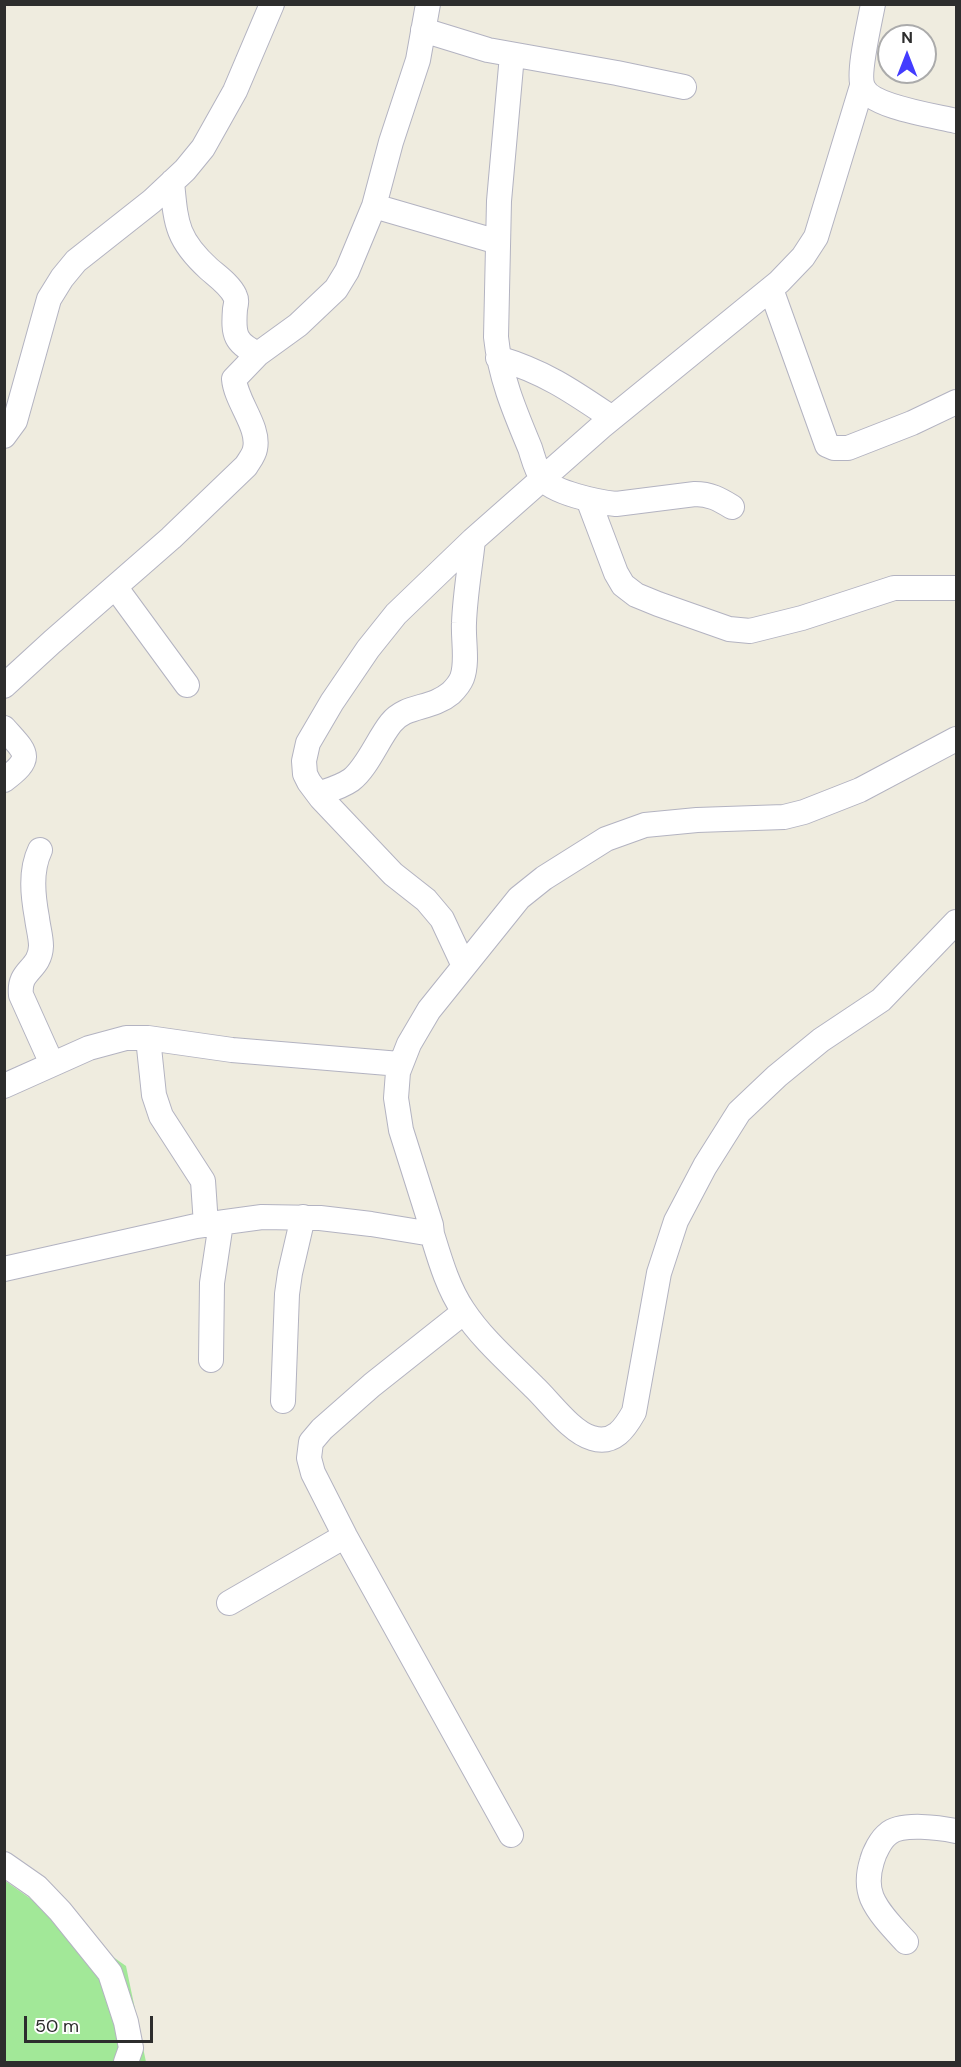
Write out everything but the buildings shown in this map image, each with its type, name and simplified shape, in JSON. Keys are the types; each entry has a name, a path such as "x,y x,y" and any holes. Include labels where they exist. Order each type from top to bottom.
{"street":[{"path":"4,436 15,421 50,299 62,278 76,261 152,201 203,148 235,91 272,4"},
{"path":"4,686 171,538 246,466 255,452 256,442 253,429 236,391 234,379 258,354 297,326 336,289 347,271 374,206 391,142 418,60 429,4"},
{"path":"464,966 442,919 426,900 393,874 318,794 305,774 304,761 308,743 332,702 368,649 396,614 473,540 542,479 612,418 771,289 802,257 816,237 862,86 861,71 873,4"},
{"path":"423,30 488,50 684,87"},
{"path":"512,55 499,201 496,337 498,358 510,399 542,479 557,488 588,499 615,504 707,494 732,507"},
{"path":"862,86 869,96 885,104 957,121"},
{"path":"172,182 175,215 182,237 205,266 234,293 236,300 234,327 237,337 242,346 258,354"},
{"path":"374,206 498,242"},
{"path":"771,289 827,445 834,448 848,448 956,403"},
{"path":"498,358 548,376 612,418"},
{"path":"588,499 616,573 624,585 636,595 729,629 750,631 802,618 894,588 910,586 957,588"},
{"path":"318,794 341,786 354,778 382,734 397,716 404,711 440,701 458,685 464,668 465,615 473,540"},
{"path":"116,588 187,685"},
{"path":"4,728 22,746 24,757 23,763 4,780"},
{"path":"957,739 860,790 804,812 784,817 697,820 645,825 606,838 544,878 519,898 429,1010 409,1044 400,1064 396,1083 401,1130 432,1234 454,1297 494,1348 574,1427 592,1438 606,1439 624,1430 633,1412 659,1273 676,1221 705,1166 739,1112 777,1076 821,1040 880,999 957,922"},
{"path":"40,850 35,860 34,873 41,944 39,957 20,984 21,995 52,1064"},
{"path":"4,1086 109,1041 126,1038 148,1038 232,1050 400,1064"},
{"path":"148,1038 154,1095 161,1116 203,1181 213,1224 211,1360"},
{"path":"4,1269 213,1224 262,1216 303,1217 371,1224 432,1234"},
{"path":"283,1401 288,1284 303,1217"},
{"path":"464,1312 372,1385 322,1429 311,1442 309,1458 313,1473 345,1536 511,1835"},
{"path":"229,1602 345,1536"},
{"path":"906,1942 871,1897 868,1876 873,1855 888,1833 900,1828 928,1827 957,1832"},
{"path":"4,1864 37,1887 60,1911 110,1972 126,2022 131,2049 126,2062"}],"green space":[{"path":"4,1880 126,1966 146,2062 5,2062"}]}
